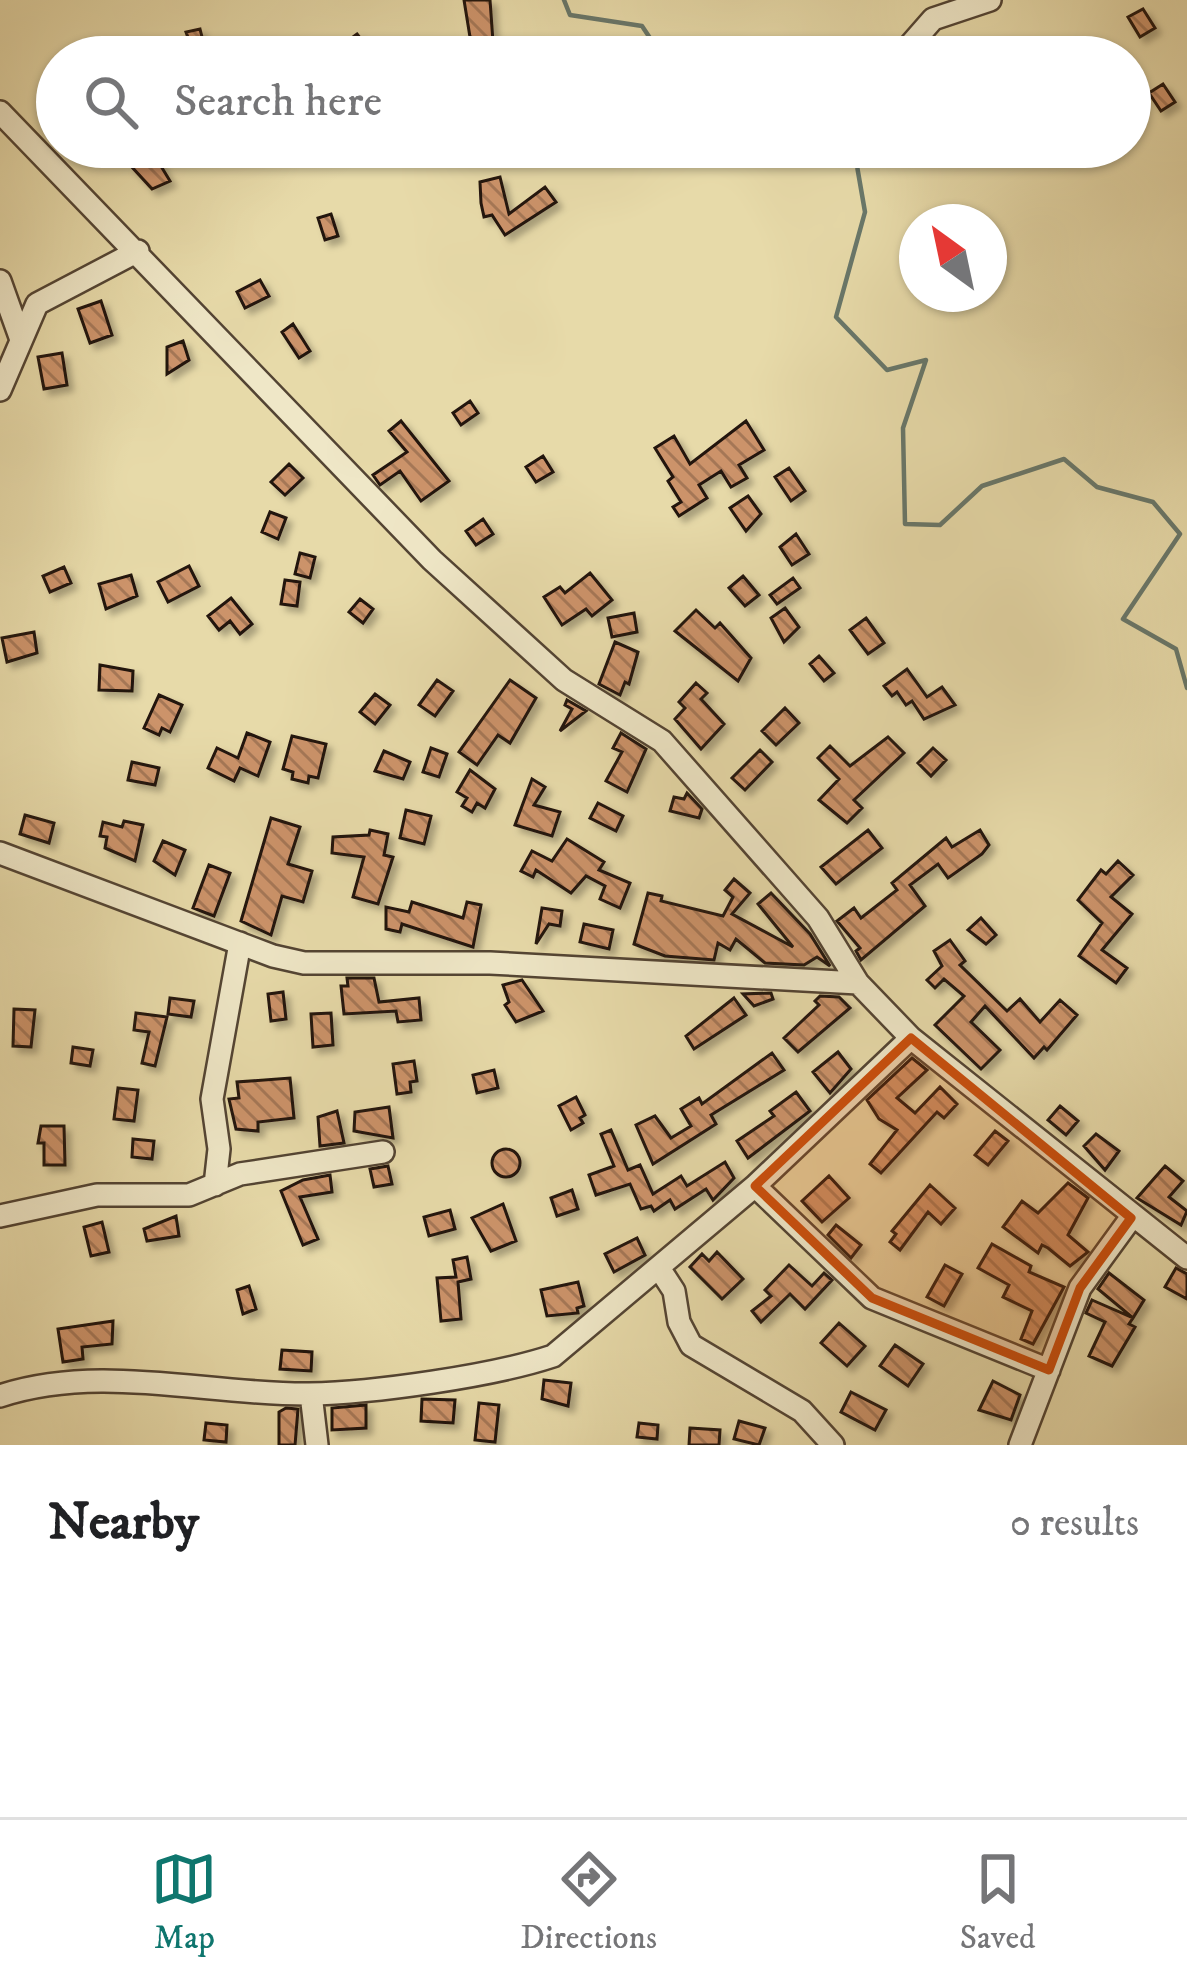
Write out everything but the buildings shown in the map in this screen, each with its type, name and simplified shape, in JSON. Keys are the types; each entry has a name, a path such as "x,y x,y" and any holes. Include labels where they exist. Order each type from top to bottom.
{"street":[{"path":"918,36 933,19 990,0"},
{"path":"0,112 36,148"},
{"path":"56,168 432,560 564,680 662,741 818,918 858,982 911,1038 1131,1218 1187,1258"},
{"path":"0,390 38,304 138,251"},
{"path":"0,281 20,337"},
{"path":"0,853 240,944 304,963 490,963 858,982"},
{"path":"214,1185 219,1149 212,1099 240,944"},
{"path":"0,1396 112,1382 310,1394 517,1368 553,1356 755,1186 911,1038"},
{"path":"0,1216 97,1195 189,1195 266,1169 383,1152"},
{"path":"755,1186 872,1298 1048,1370"},
{"path":"1020,1445 1080,1288 1131,1218"},
{"path":"659,1268 674,1291 679,1322 691,1345 802,1411 833,1445"},
{"path":"310,1394 317,1445"}],"highlighted area":[{"path":"911,1038 1131,1218 1080,1288 1049,1370 872,1298 755,1186"}],"waterway":[{"path":"564,0 570,15 642,26 649,36"},
{"path":"857,168 865,212 836,317 887,370 926,360 903,428 905,524 940,525 982,486 1064,459 1097,487 1153,502 1180,534 1123,619 1176,649 1187,688"}]}
